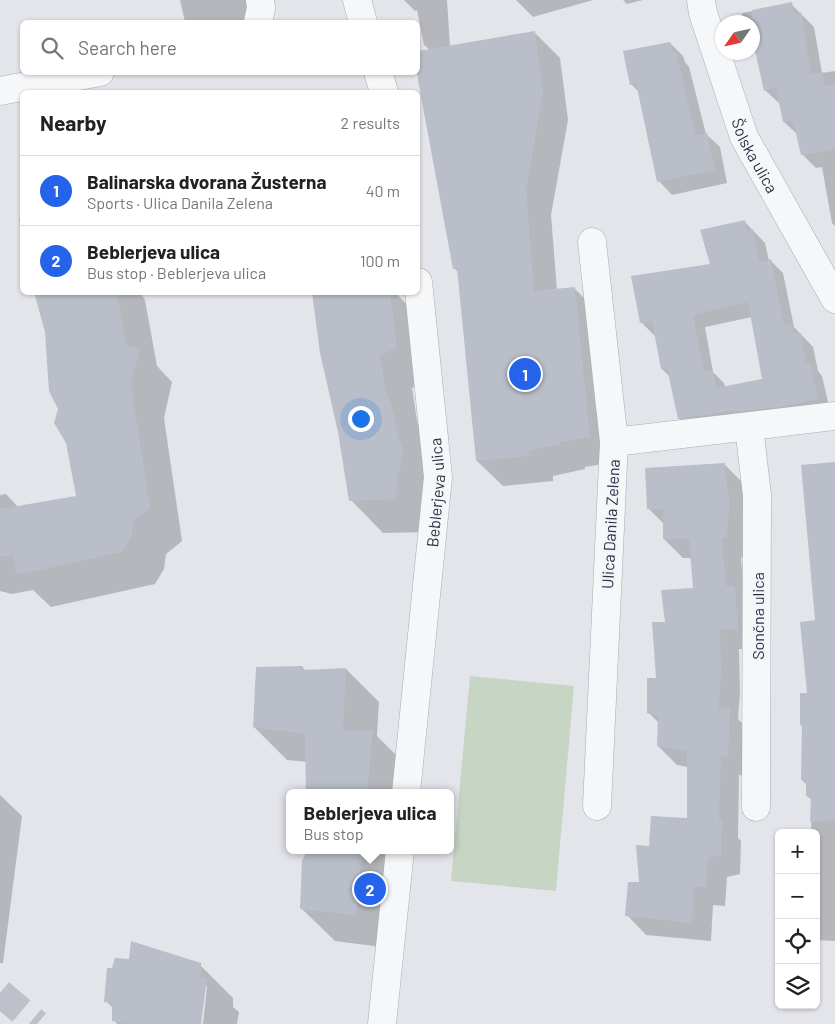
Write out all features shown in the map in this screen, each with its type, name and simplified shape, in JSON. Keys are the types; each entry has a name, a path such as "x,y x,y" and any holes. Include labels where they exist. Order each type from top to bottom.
{"street":[{"path":"258,20 261,8 260,0"},
{"path":"357,0 362,20"},
{"name":"Šolska ulica","path":"701,0 703,13 744,137 835,299"},
{"path":"0,91 84,75"},
{"path":"379,75 383,90"},
{"name":"Ulica Danila Zelena","path":"592,242 614,442 597,806"},
{"name":"Beblerjeva ulica","path":"406,789 438,476 419,295"},
{"path":"614,442 835,416"},
{"name":"Sončna ulica","path":"749,426 757,495 756,807"},
{"path":"382,1024 400,854"}],"green space":[{"path":"470,676 574,686 556,891 451,881"}],"building":[{"path":"792,2 794,14 801,12 811,74 823,72 825,86 835,84 835,149 801,155 793,121 783,122 776,88 764,91 757,60 760,60 760,15 752,15 752,10"},
{"path":"535,31 543,94 526,189 534,291 575,287 590,437 560,442 560,444 528,451 529,456 476,461 457,268 453,269 418,80 418,75 420,75 420,51"},
{"path":"670,42 673,52 676,52 696,135 707,133 715,170 657,182 636,83 630,85 623,51"},
{"path":"745,220 747,231 753,229 759,262 771,259 784,325 792,323 794,334 801,333 806,363 810,362 818,399 779,407 735,412 735,410 678,419 667,368 661,369 652,321 640,323 631,276 710,264 700,230","holes":["748,302 762,379 716,388 712,369 704,371 693,315"]},
{"path":"35,295 118,295 126,345 140,348 131,384 150,508 133,521 132,536 122,552 17,575 12,555 0,557 0,509 76,496 66,443 54,423 58,409 49,391 45,332"},
{"path":"312,295 390,295 397,348 380,355 385,388 394,414 403,451 397,481 396,499 349,501 338,432 320,353"},
{"path":"835,462 835,820 810,822 811,797 806,796 806,780 801,780 802,725 800,725 800,693 807,693 800,622 815,620 801,465"},
{"path":"725,463 728,495 730,495 727,538 722,538 726,586 735,586 738,630 720,630 721,673 719,709 730,708 728,757 721,756 719,820 722,820 721,855 708,858 706,887 694,887 692,923 625,916 628,882 639,882 636,845 649,846 651,816 687,818 687,751 657,746 658,716 647,713 647,678 656,678 652,622 665,622 661,590 693,588 689,539 663,539 663,510 647,509 645,468"},
{"path":"303,666 303,670 346,668 343,730 373,730 367,789 306,789 305,734 253,727 256,667"},
{"path":"305,854 362,854 356,915 300,909 302,861"},
{"path":"131,941 201,963 201,977 207,978 201,1024 127,1024 112,1021 112,1003 104,1002 107,968 112,968 115,958 129,959"}],"tunnel":[{"path":"0,993 37,1024"}],"place":[{"name":"Balinarska dvorana Žusterna","path":"525,374"},
{"name":"Beblerjeva ulica","path":"370,889"}]}
